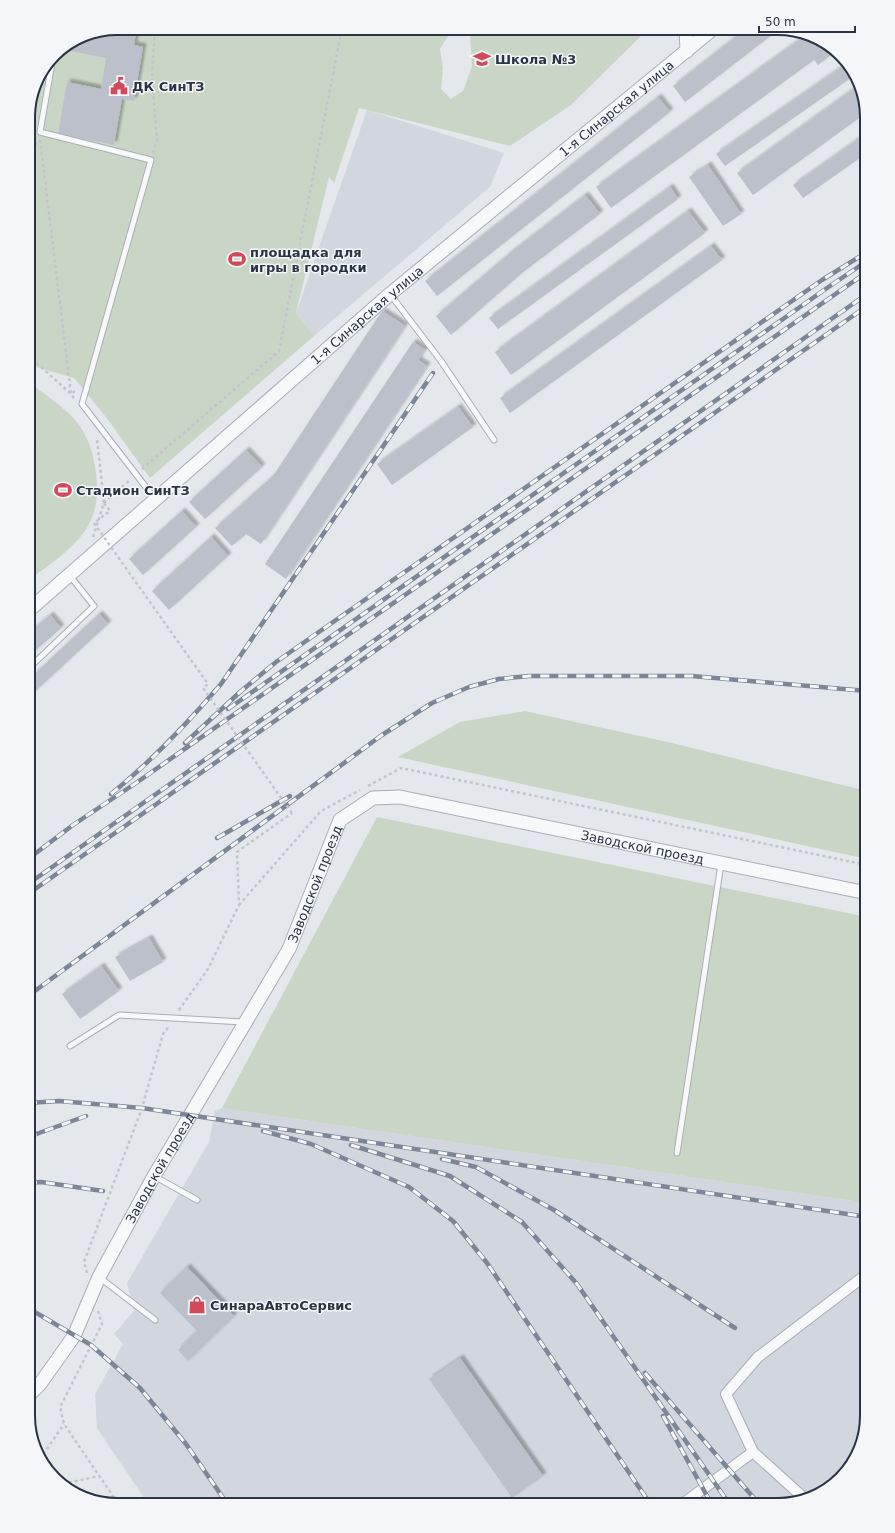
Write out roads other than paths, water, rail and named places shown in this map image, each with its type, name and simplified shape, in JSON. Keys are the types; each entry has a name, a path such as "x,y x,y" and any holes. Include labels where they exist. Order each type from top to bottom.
{"street":[{"path":"686,35 687,51"},
{"name":"1-я Синарская улица","path":"35,605 390,294 706,35"},
{"name":"Заводской проезд","path":"35,1381 74,1336 99,1277 154,1176 289,949 340,820 373,798 400,797 860,892"},
{"path":"799,1495 753,1452 726,1394 758,1357 860,1279"},
{"path":"691,1498 753,1452"}],"lane":[{"path":"51,69 40,132 151,160 82,404 156,500"},
{"path":"390,294 441,361 494,440"},
{"path":"35,662 94,606 69,575"},
{"path":"677,1153 721,863"},
{"path":"70,1046 119,1015 173,1020 246,1022"},
{"path":"154,1176 197,1200"},
{"path":"99,1277 156,1320"}],"railway":[{"path":"185,743 240,692 276,662 822,280 860,256"},
{"path":"228,709 860,266"},
{"path":"35,854 73,825 136,783 860,277"},
{"path":"35,879 860,299"},
{"path":"35,889 860,311"},
{"path":"111,794 141,769 195,714 221,684 433,373"},
{"path":"35,991 382,735 432,703 469,687 499,679 529,676 692,676 860,690"},
{"path":"217,838 290,796"},
{"path":"35,1103 59,1101 142,1108 860,1216"},
{"path":"35,1134 86,1116"},
{"path":"263,1131 311,1144 409,1187 453,1221 487,1263 646,1498"},
{"path":"351,1145 450,1176 522,1222 577,1284 725,1498"},
{"path":"442,1159 476,1167 554,1210 735,1328"},
{"path":"35,1182 41,1182 103,1191"},
{"path":"35,1312 91,1345 140,1388 186,1444 223,1498"},
{"path":"645,1373 754,1498"},
{"path":"663,1416 708,1498"}],"place":[{"name":"Школа №3","path":"482,59"},
{"name":"ДК СинТЗ","path":"119,86"},
{"name":"площадка для игры в городки","path":"237,259"},
{"name":"Стадион СинТЗ","path":"63,490"},
{"name":"СинараАвтоСервис","path":"197,1305"}]}
